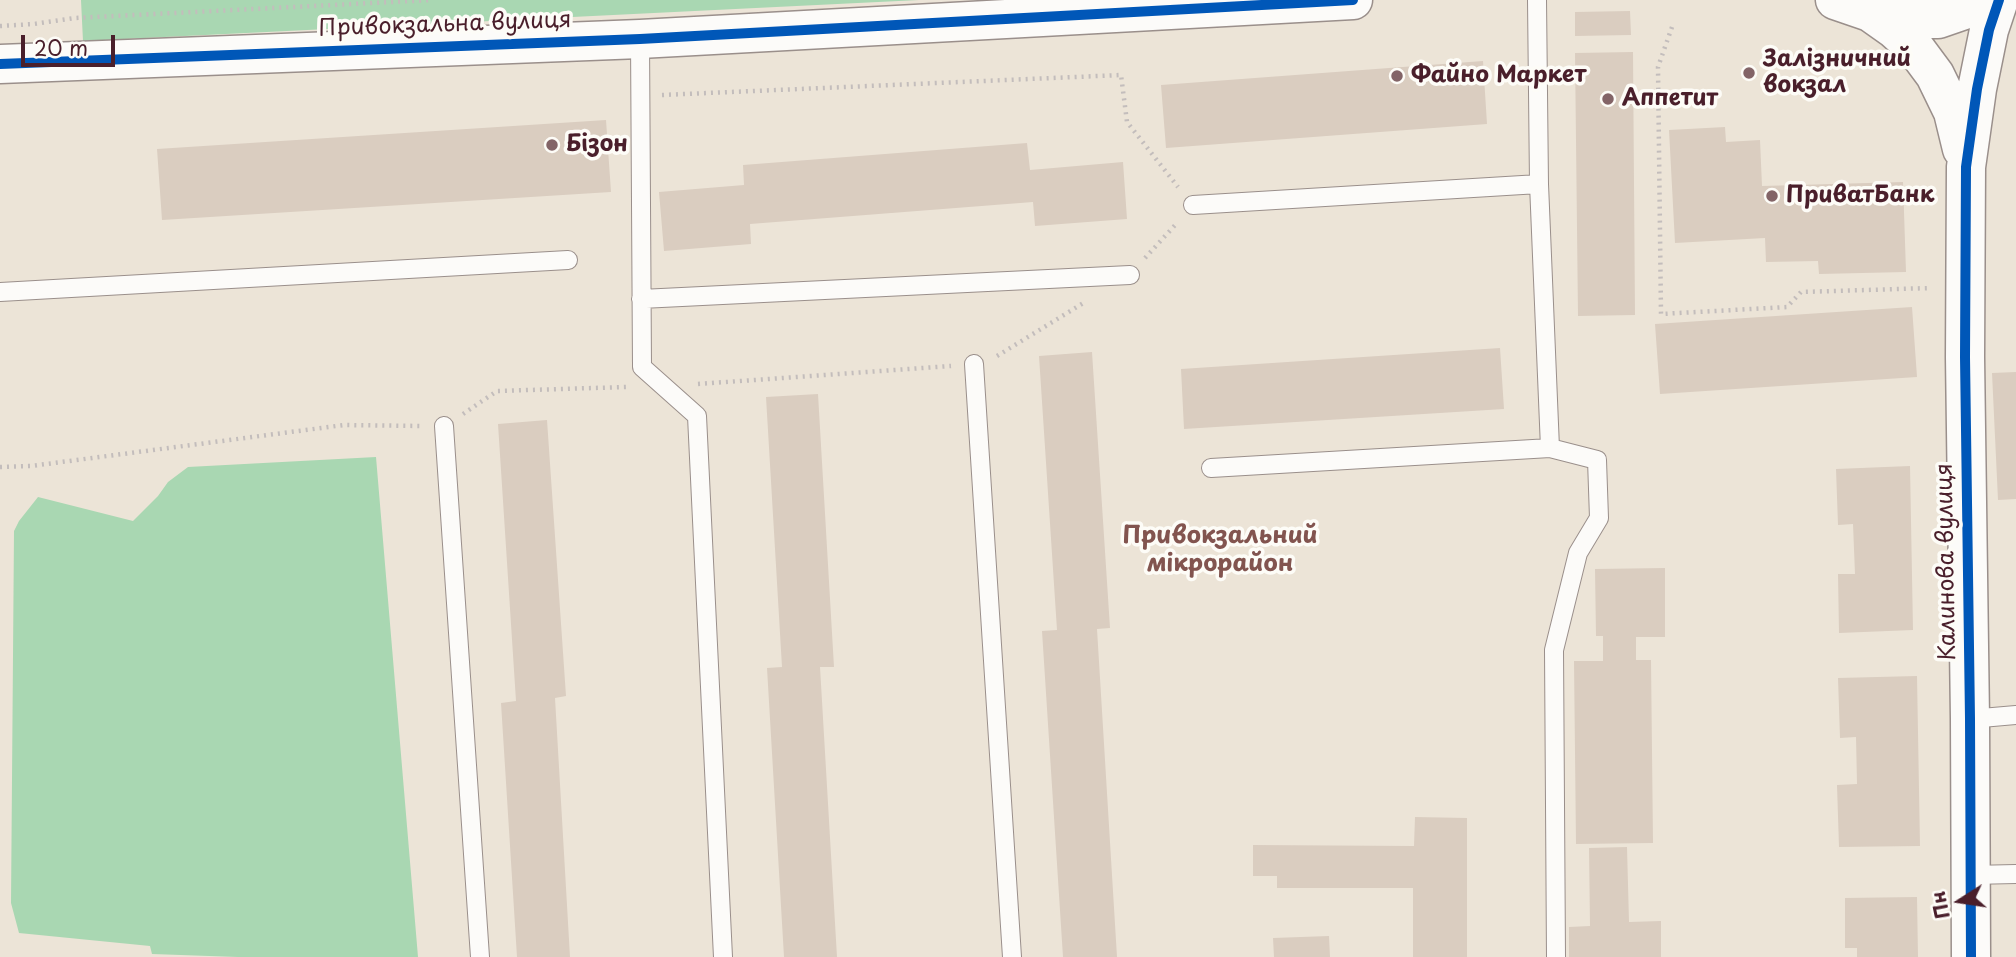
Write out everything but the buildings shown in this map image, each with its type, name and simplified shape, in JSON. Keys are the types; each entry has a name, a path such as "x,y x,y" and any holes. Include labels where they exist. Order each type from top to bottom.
{"street":[{"name":"Привокзальна вулиця","path":"0,64 640,39 1353,0"},
{"path":"1855,4 1908,19 1938,19 1967,9 1979,0"},
{"path":"1966,167 1977,89 1989,30 1999,0"},
{"path":"1855,4 1894,29 1915,48 1936,75 1953,111 1966,167"},
{"name":"Калинова вулиця","path":"1966,167 1965,357 1971,957"}],"lane":[{"path":"1537,0 1539,184 1550,448"},
{"path":"640,39 642,367 697,415 723,957"},
{"path":"1193,205 1539,184"},
{"path":"0,292 568,260"},
{"path":"641,299 1130,275"},
{"path":"974,364 1012,957"},
{"path":"444,426 480,957"},
{"path":"1211,468 1550,448 1597,460 1599,519 1578,553 1555,650 1556,957"},
{"path":"1970,719 2016,715"},
{"path":"1971,875 2016,874"}],"path":[{"path":"0,26 75,18 432,0"},
{"path":"1672,27 1658,67 1661,314 1787,307 1801,292 1942,288"}],"green space":[{"path":"81,0 919,0 83,41"},
{"path":"376,457 418,957 152,954 150,946 19,933 11,903 14,531 19,521 38,497 133,521 168,482 188,467"}],"cycle path":[{"path":"0,64 640,39 1353,0"},
{"path":"1971,957 1965,357 1966,167 1977,89 1989,30 1999,0"}],"place":[{"name":"Залізничний вокзал","path":"1749,73"},
{"name":"Файно Маркет","path":"1397,76"},
{"name":"Аппетит","path":"1608,99"},
{"name":"Бізон","path":"552,145"},
{"name":"ПриватБанк","path":"1772,196"}],"district":[{"name":"Привокзальний мікрорайон","path":"1220,550"}]}
